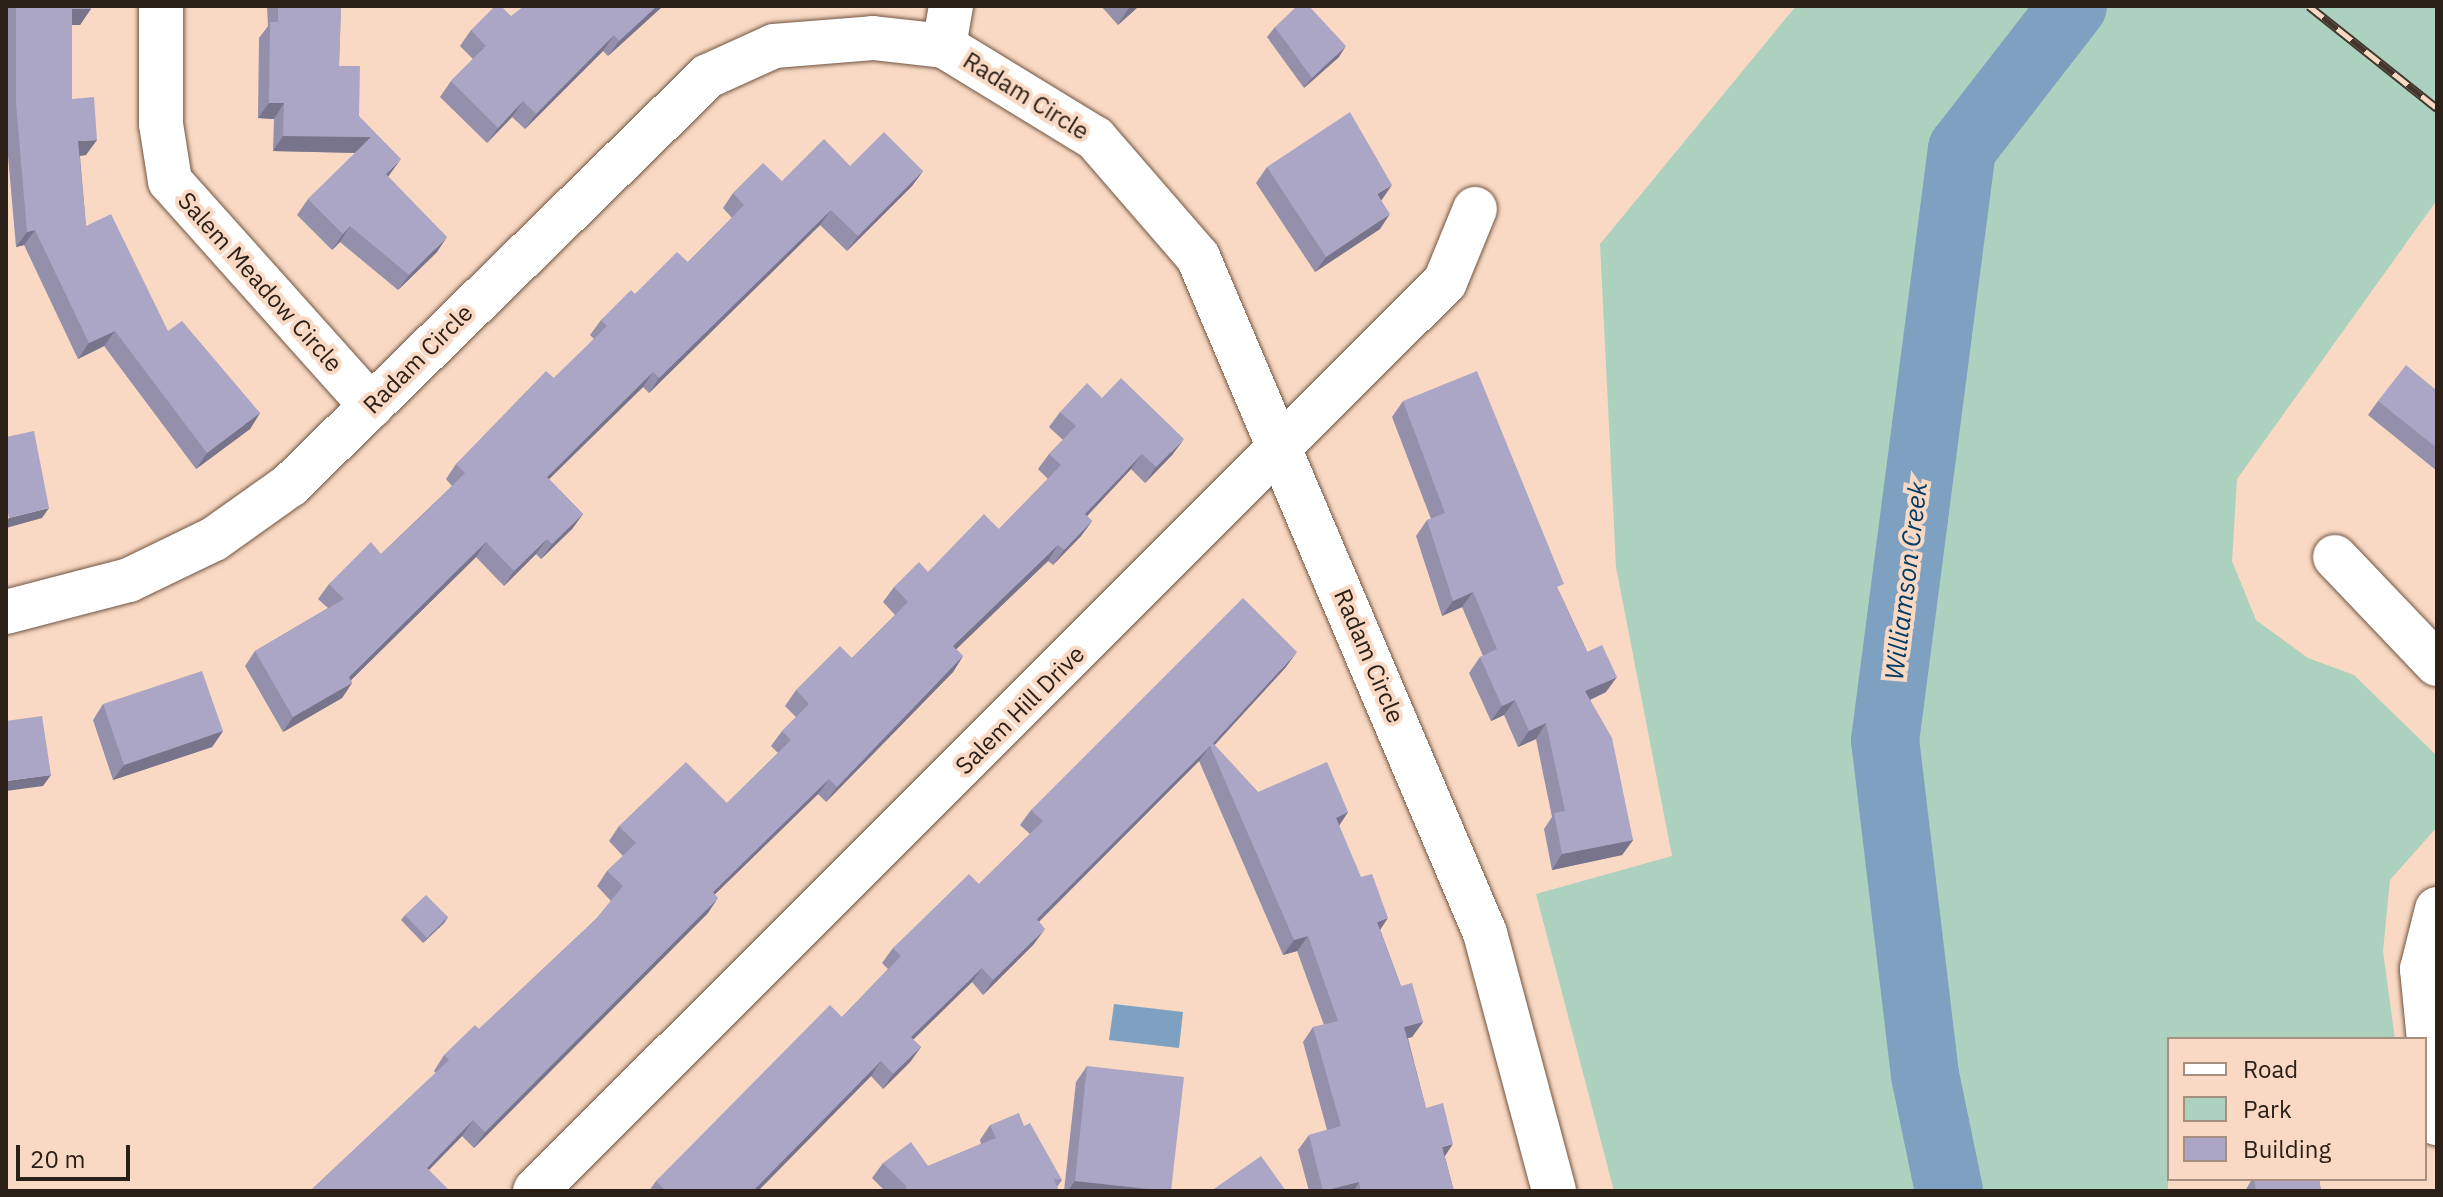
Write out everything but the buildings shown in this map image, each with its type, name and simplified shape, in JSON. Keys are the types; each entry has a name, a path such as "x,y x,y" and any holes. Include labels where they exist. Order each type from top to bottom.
{"street":[{"name":"Salem Meadow Circle","path":"161,6 161,124 170,181 371,406"},
{"name":"Radam Circle","path":"6,612 91,594 214,539 290,485 708,76 774,46 873,38 947,26 1095,138 1198,257 1283,450 1485,933 1554,1191"},
{"name":"Salem Hill Drive","path":"535,1191 1283,450 1445,282 1475,209"},
{"path":"2335,557 2437,664"},
{"path":"2437,909 2422,969 2437,1123"}],"green space":[{"path":"1796,6 2437,6 2437,200 2237,479 2232,561 2256,620 2308,658 2354,675 2437,756 2437,827 2390,880 2383,951 2395,1037 2167,1037 2168,1191 1614,1191 1536,894 1672,856 1616,567 1600,244"}],"water":[{"path":"1114,1004 1183,1012 1179,1048 1109,1040"}],"waterway":[{"name":"Williamson Creek","path":"1949,1191 1925,1075 1885,741 1962,149 2073,6"}],"railway":[{"path":"2309,6 2437,108"}]}
